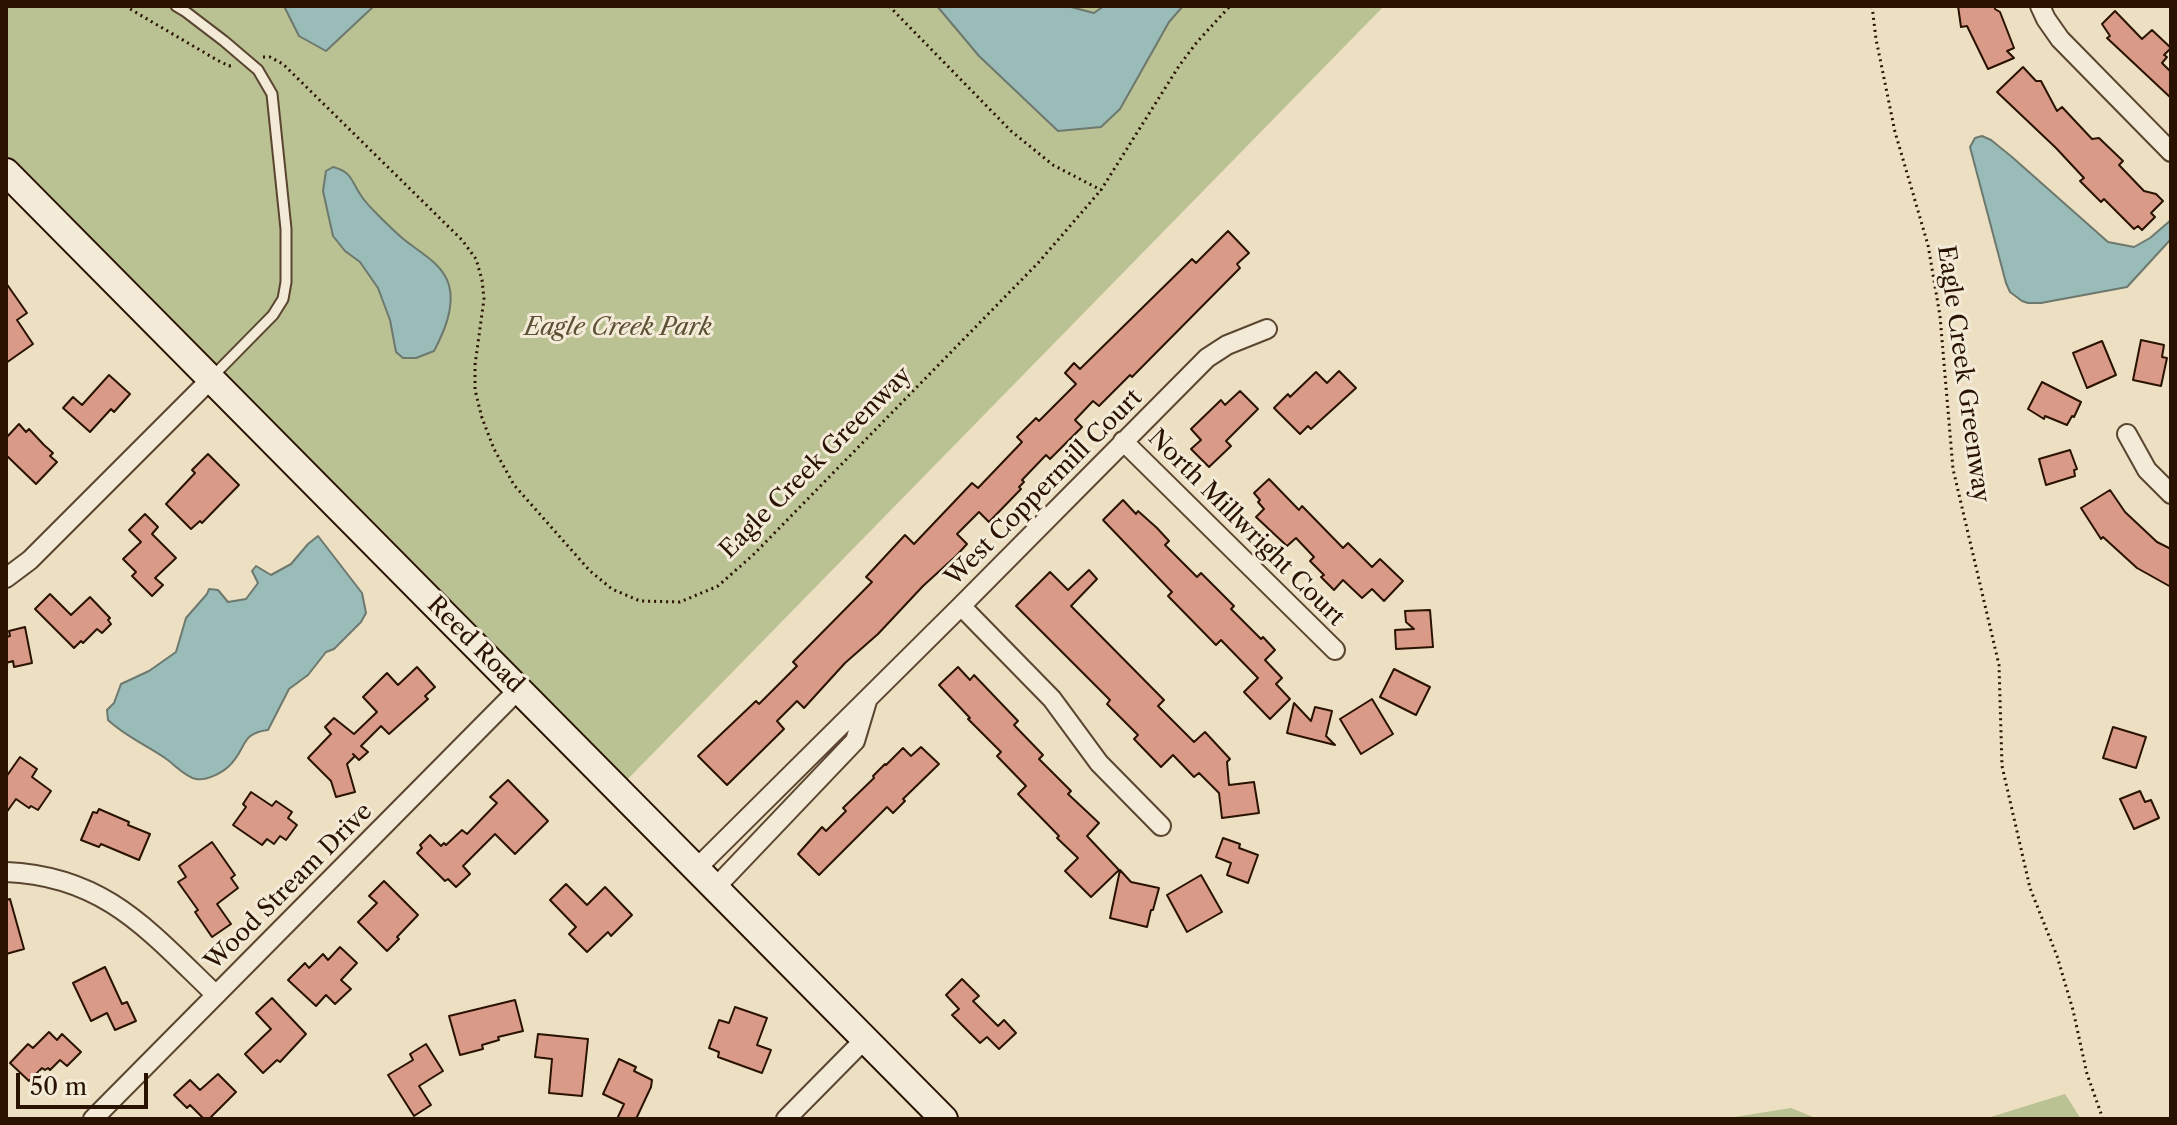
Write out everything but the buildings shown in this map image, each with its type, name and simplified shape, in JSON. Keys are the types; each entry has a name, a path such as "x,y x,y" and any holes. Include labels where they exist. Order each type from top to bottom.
{"main road":[{"name":"Reed Road","path":"6,172 944,1119"}],"street":[{"path":"2040,6 2050,26 2066,46 2171,152"},
{"name":"West Coppermill Court","path":"696,869 1207,358 1227,345 1267,329"},
{"path":"6,578 30,560 211,379"},
{"path":"2127,434 2142,463 2171,494"},
{"name":"North Millwright Court","path":"1123,441 1335,650"},
{"path":"961,606 1052,699 1099,763 1161,826"},
{"name":"Wood Stream Drive","path":"93,1119 519,689"},
{"name":"West Coppermill Court","path":"715,888 855,741 867,699"},
{"path":"6,872 53,877 107,899 141,923 216,995"},
{"path":"786,1119 865,1039"}],"lane":[{"path":"176,6 258,70 272,94 286,229 283,299 273,315 211,379"}],"path":[{"name":"Eagle Creek Greenway","path":"125,6 229,66 261,57 270,57 283,64 462,240 476,259 484,299 475,365 475,390 494,449 514,485 590,571 612,589 640,601 680,602 718,586 736,570 1038,263 1101,190 1179,66 1230,6"},
{"path":"889,6 1011,131 1053,165 1101,190"},
{"name":"Eagle Creek Greenway","path":"1872,6 1895,132 1928,245 1940,316 1953,469 1999,665 2002,766 2030,888 2057,956 2087,1074 2103,1119"}],"green space":[{"name":"Eagle Creek Park","path":"6,6 1384,6 620,787 6,167"},
{"path":"2065,1094 2081,1119 1984,1119"},
{"path":"1791,1108 1818,1119 1722,1119"}],"water":[{"path":"284,6 374,6 326,51 299,36"},
{"path":"937,6 1067,6 1094,13 1104,6 1183,6 1169,22 1120,109 1101,127 1058,131 979,56"},
{"path":"1982,136 2012,157 2108,242 2134,247 2171,220 2171,239 2127,287 2041,303 2022,301 2010,292 2006,283 1970,147 1975,138"},
{"path":"333,167 348,175 372,209 446,277 450,311 434,351 416,358 403,358 396,352 390,320 378,288 360,262 345,251 333,236 323,191 326,171"},
{"path":"318,536 362,593 366,613 334,649 326,652 308,675 289,689 268,730 248,738 226,769 209,778 192,778 108,720 107,710 114,703 121,684 149,671 176,652 186,618 209,589 218,590 228,602 246,599 258,583 252,571 256,566 271,575 291,564"}]}
